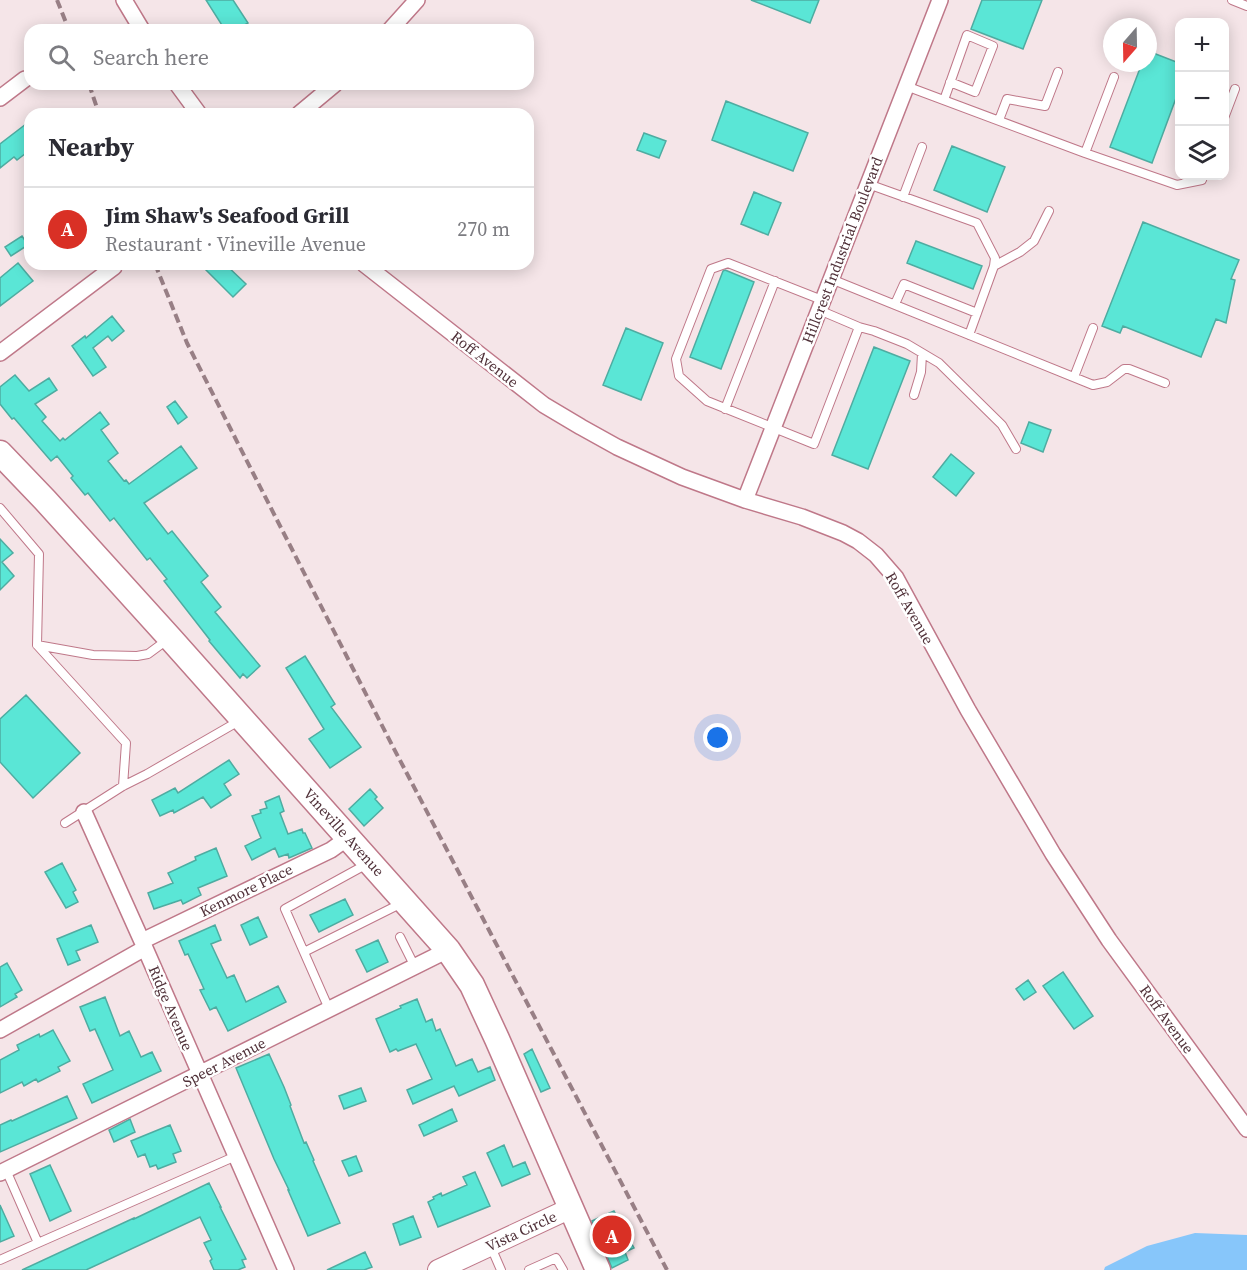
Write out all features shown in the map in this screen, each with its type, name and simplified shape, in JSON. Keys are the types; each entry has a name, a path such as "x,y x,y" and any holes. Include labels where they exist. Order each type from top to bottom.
{"main road":[{"name":"Vineville Avenue","path":"0,453 170,638 448,950 472,985 598,1270"}],"street":[{"path":"124,0 138,24"},
{"path":"395,24 417,0"},
{"name":"Hillcrest Industrial Boulevard","path":"745,500 940,0"},
{"path":"0,98 24,80"},
{"path":"181,90 195,108"},
{"path":"305,108 327,90"},
{"path":"0,353 110,270"},
{"name":"Roff Avenue","path":"372,270 544,405 617,447 682,477 843,533 876,555 896,578 968,710 1053,854 1109,940 1247,1129"},
{"name":"Ridge Avenue","path":"84,812 286,1270"},
{"name":"Kenmore Place","path":"0,1030 144,944 331,850 349,837"},
{"name":"Speer Avenue","path":"3,1172 448,950"},
{"name":"Vista Circle","path":"438,1270 571,1208"}],"lane":[{"path":"1232,0 1247,6"},
{"path":"944,100 950,82 967,36 993,46 975,92 950,82"},
{"path":"999,120 1007,99 1045,106 1058,72"},
{"path":"1085,153 1114,77"},
{"path":"906,86 1177,185 1202,180"},
{"path":"1229,105 1235,89"},
{"path":"903,197 922,147"},
{"path":"868,184 976,223 994,258 994,266 969,335"},
{"path":"994,266 1020,252 1034,241 1049,211"},
{"path":"859,327 814,444 707,401 679,376 676,359 711,269 728,263 775,281 859,327 907,344 939,363 1002,425 1016,449"},
{"path":"831,279 1094,385 1107,382 1124,369 1165,383"},
{"path":"725,409 775,281"},
{"path":"895,304 904,284 977,313"},
{"path":"1074,377 1093,328"},
{"path":"914,395 921,372 922,354"},
{"path":"0,508 39,554 37,645 126,743 123,786"},
{"path":"37,645 93,655 137,656 148,654 170,638"},
{"path":"65,823 123,786 243,719"},
{"path":"329,1010 285,909 371,862"},
{"path":"304,952 405,901"},
{"path":"400,937 415,967"},
{"path":"0,1260 236,1156"},
{"path":"3,1172 38,1243"},
{"path":"490,1246 501,1270"},
{"path":"529,1270 556,1258 562,1270"}],"water":[{"path":"1195,1233 1247,1235 1247,1270 1104,1270 1105,1267 1147,1246"}],"building":[{"path":"206,0 233,0 248,23 221,24"},
{"path":"751,0 819,0 810,23"},
{"path":"982,0 1042,0 1023,49 971,29"},
{"path":"1157,54 1175,61 1175,101 1152,163 1110,147 1139,72 1157,72"},
{"path":"726,101 808,133 793,171 712,140"},
{"path":"24,126 24,155 17,160 14,157 0,168 0,144"},
{"path":"644,133 666,141 659,158 637,150"},
{"path":"952,146 1005,167 987,212 934,190"},
{"path":"754,192 781,203 768,235 741,224"},
{"path":"1143,222 1239,260 1231,279 1235,280 1226,323 1216,319 1201,357 1123,326 1120,333 1102,326"},
{"path":"22,236 24,239 24,248 11,256 5,247"},
{"path":"916,241 982,266 973,289 907,263"},
{"path":"18,263 33,281 0,306 0,278"},
{"path":"206,270 231,270 246,284 233,297"},
{"path":"725,270 754,282 721,369 690,357"},
{"path":"112,316 124,331 112,341 108,336 93,348 106,367 93,376 72,346 85,336 86,338"},
{"path":"626,328 663,343 641,400 603,385"},
{"path":"874,347 910,361 868,469 832,455"},
{"path":"15,375 29,391 49,378 57,390 35,404 46,417 42,421 60,441 63,438 65,440 100,412 109,424 101,430 118,453 108,461 129,484 181,446 197,468 144,503 168,534 172,531 208,576 201,582 221,607 215,612 260,666 247,678 243,674 240,678 209,641 164,581 167,579 150,558 147,560 114,518 110,521 88,493 85,495 71,478 73,476 57,456 51,461 0,404 0,387"},
{"path":"175,401 187,417 178,424 167,407"},
{"path":"1029,422 1051,430 1043,452 1021,443"},
{"path":"951,454 974,473 956,496 933,477"},
{"path":"0,539 13,553 2,562 14,576 0,590"},
{"path":"305,656 335,704 331,707 361,747 330,768 309,739 324,729 286,668"},
{"path":"26,695 80,753 33,798 0,762 0,719"},
{"path":"229,760 239,774 224,784 231,795 211,808 203,797 174,813 173,810 160,816 152,800 175,788 178,793"},
{"path":"370,789 383,808 364,826 349,809"},
{"path":"279,796 284,811 280,813 288,834 302,829 312,848 289,858 288,854 279,857 275,848 252,860 245,846 261,838 252,816 267,808 265,802"},
{"path":"216,848 227,876 198,888 201,895 183,904 181,900 154,909 148,893 173,883 168,873"},
{"path":"62,863 76,890 73,892 78,902 66,908 45,872"},
{"path":"345,899 353,915 319,932 310,915"},
{"path":"258,917 267,937 250,945 241,925"},
{"path":"91,925 98,942 76,951 80,960 68,965 57,939"},
{"path":"215,925 221,940 211,944 227,978 234,975 246,1002 278,986 286,1002 228,1031 216,1007 210,1010 200,990 204,989 188,954 185,955 179,941"},
{"path":"378,940 388,962 367,972 356,950"},
{"path":"7,963 22,990 15,994 17,997 0,1007 0,967"},
{"path":"1063,972 1093,1016 1074,1029 1043,986"},
{"path":"1028,980 1036,992 1024,1000 1016,989"},
{"path":"105,997 120,1036 129,1031 141,1057 152,1052 161,1071 92,1103 83,1084 113,1070 95,1029 90,1031 80,1007"},
{"path":"417,999 426,1022 432,1019 436,1031 440,1029 456,1066 472,1059 478,1072 490,1067 495,1080 459,1096 454,1086 413,1104 407,1090 432,1079 416,1044 390,1052 376,1019"},
{"path":"53,1030 70,1061 58,1067 60,1071 38,1082 36,1079 24,1086 22,1082 0,1093 0,1060 19,1050 17,1045"},
{"path":"532,1049 550,1088 541,1092 524,1054"},
{"path":"269,1054 284,1087 304,1143 306,1142 340,1223 308,1236 236,1068"},
{"path":"361,1088 366,1101 344,1109 339,1096"},
{"path":"67,1096 77,1118 0,1152 0,1125"},
{"path":"452,1109 457,1121 424,1136 419,1125"},
{"path":"130,1119 135,1132 114,1142 109,1130"},
{"path":"170,1125 181,1151 173,1154 176,1162 158,1169 156,1165 150,1167 145,1154 138,1157 131,1141"},
{"path":"504,1145 513,1167 525,1162 530,1174 502,1186 487,1153"},
{"path":"356,1156 362,1171 349,1176 342,1161"},
{"path":"50,1165 71,1211 50,1221 30,1174"},
{"path":"475,1172 490,1206 438,1227 428,1202 441,1193 442,1196 467,1185 463,1177"},
{"path":"209,1183 246,1259 242,1260 245,1267 238,1270 214,1270 210,1261 212,1259 204,1243 211,1240 200,1217 86,1270 22,1270 134,1219"},
{"path":"0,1205 14,1236 0,1242"},
{"path":"614,1211 634,1248 625,1252 628,1260 612,1268 592,1221"},
{"path":"413,1216 421,1237 400,1245 393,1224"},
{"path":"365,1252 372,1267 364,1270 327,1270"}],"railway":[{"path":"57,0 67,24"},
{"path":"91,90 97,108"},
{"path":"157,270 187,343 253,473 392,745 667,1270"}],"place":[{"name":"Jim Shaw's Seafood Grill","path":"612,1235"}]}
